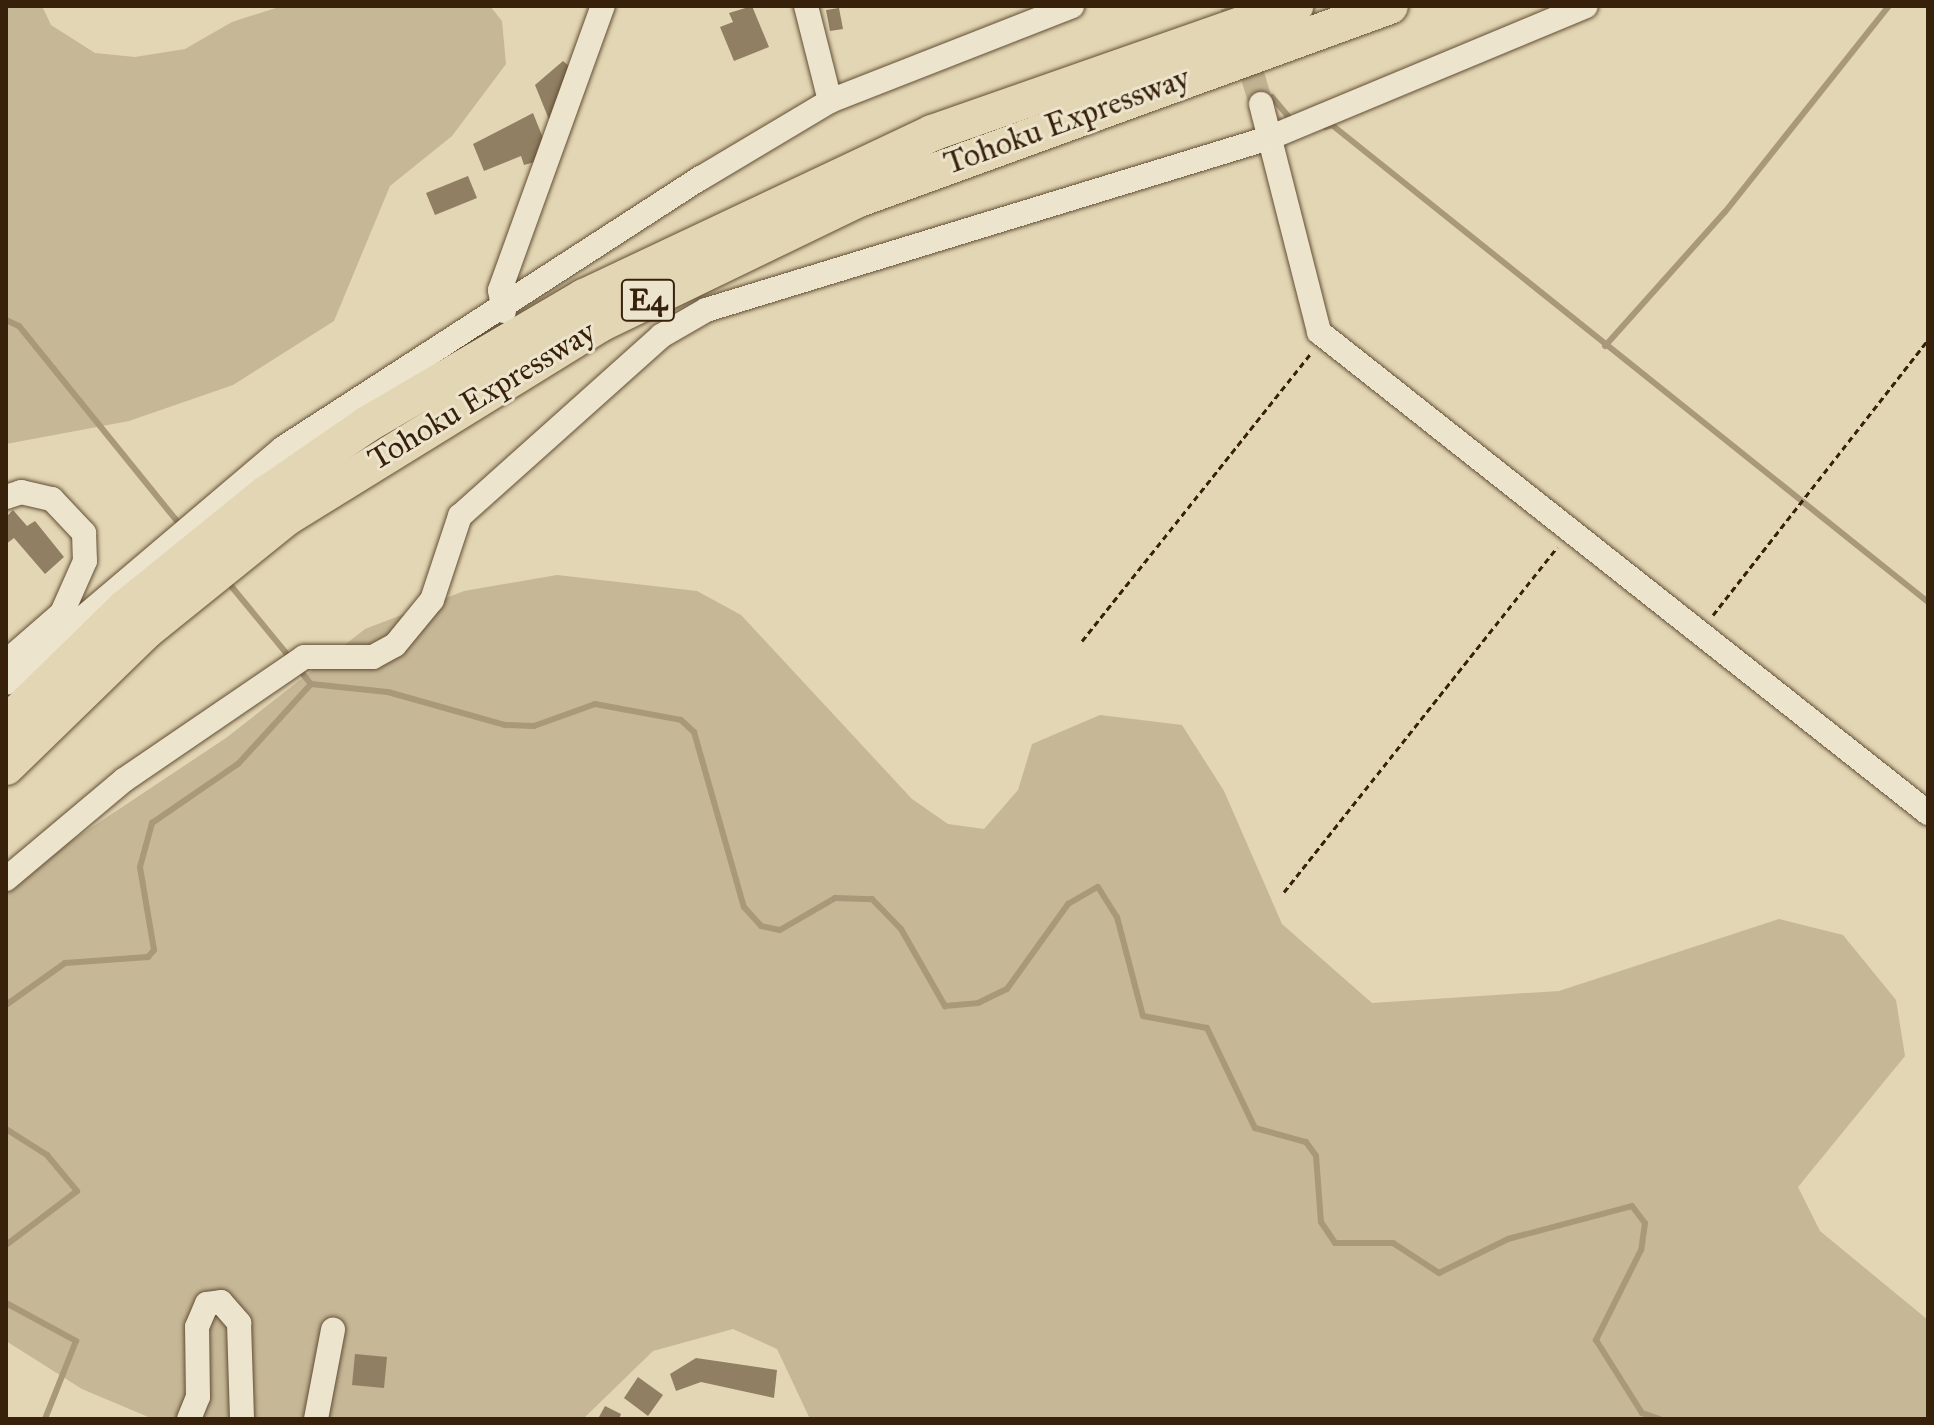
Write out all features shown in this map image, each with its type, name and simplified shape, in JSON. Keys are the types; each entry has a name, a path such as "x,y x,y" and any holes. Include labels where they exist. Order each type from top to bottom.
{"highway":[{"name":"Tohoku Expressway","path":"6,724 125,608 266,494 366,425 584,297 932,133 1295,6"},
{"name":"Tohoku Expressway","path":"6,767 146,631 286,518 600,324 856,200 1390,6"}],"street":[{"path":"504,311 500,290 603,6"},
{"path":"806,6 830,101"},
{"path":"6,683 283,448 504,311 830,101 1072,6"},
{"path":"6,879 124,780 304,657 373,657 395,645 432,600 460,516 661,336 706,310 1269,138 1586,6"},
{"path":"1261,104 1324,336 1928,813"},
{"path":"6,497 21,492 52,499 84,533 85,561 62,613 6,662"},
{"path":"189,1419 198,1397 197,1327 213,1302 236,1314 242,1419"},
{"path":"316,1419 333,1330"}],"path":[{"path":"1082,641 1324,336"},
{"path":"1699,633 1928,340"},
{"path":"1284,892 1569,532"}],"shaded area":[{"path":"6,6 42,6 51,25 95,53 135,57 185,49 232,22 282,6 490,6 502,21 506,64 452,136 390,186 334,321 233,385 129,421 6,444"},
{"path":"557,575 697,591 741,615 912,799 948,824 984,829 1018,790 1032,744 1100,715 1182,725 1224,791 1282,924 1372,1003 1559,991 1779,919 1843,935 1896,1000 1905,1056 1798,1187 1820,1231 1928,1320 1928,1419 810,1419 777,1349 733,1329 653,1351 583,1419 153,1419 82,1389 6,1341 6,894 29,869 226,738 365,629 464,591"}],"building":[{"path":"752,6 769,47 734,61 720,27 733,22 729,13"},
{"path":"839,8 843,29 830,31 826,10"},
{"path":"563,61 570,67 550,122 535,85"},
{"path":"533,113 545,143 535,162 524,165 521,156 484,171 473,144"},
{"path":"468,176 477,198 435,215 426,193"},
{"path":"13,510 27,526 35,521 64,557 45,574 14,538 6,544 6,517"},
{"path":"355,1354 387,1357 384,1388 352,1385"},
{"path":"696,1358 777,1370 774,1398 701,1382 676,1391 670,1374"},
{"path":"638,1377 663,1395 648,1416 624,1398"},
{"path":"605,1406 621,1414 619,1419 599,1417"}],"waterway":[{"path":"1605,346 1725,212 1889,6"},
{"path":"1272,97 1292,121"},
{"path":"1325,127 1332,125 1928,602"},
{"path":"6,320 19,326 181,526"},
{"path":"227,581 291,659"},
{"path":"298,668 311,684 388,692 505,725 534,726 595,704 681,720 694,732 744,907 761,926 780,930 835,898 872,899 901,929 945,1006 978,1003 1007,989 1068,904 1098,887 1117,917 1143,1016 1207,1028 1255,1128 1306,1142 1316,1156 1321,1222 1335,1243 1393,1243 1439,1273 1508,1239 1632,1206 1645,1223 1641,1250 1596,1340 1642,1413 1659,1419"},
{"path":"6,1005 65,963 148,957 154,950 140,867 152,823 238,764 311,684"},
{"path":"6,1129 47,1155 77,1191 6,1245"},
{"path":"6,1303 76,1341 45,1419"}],"tunnel":[{"path":"1232,6 1261,104"}]}
